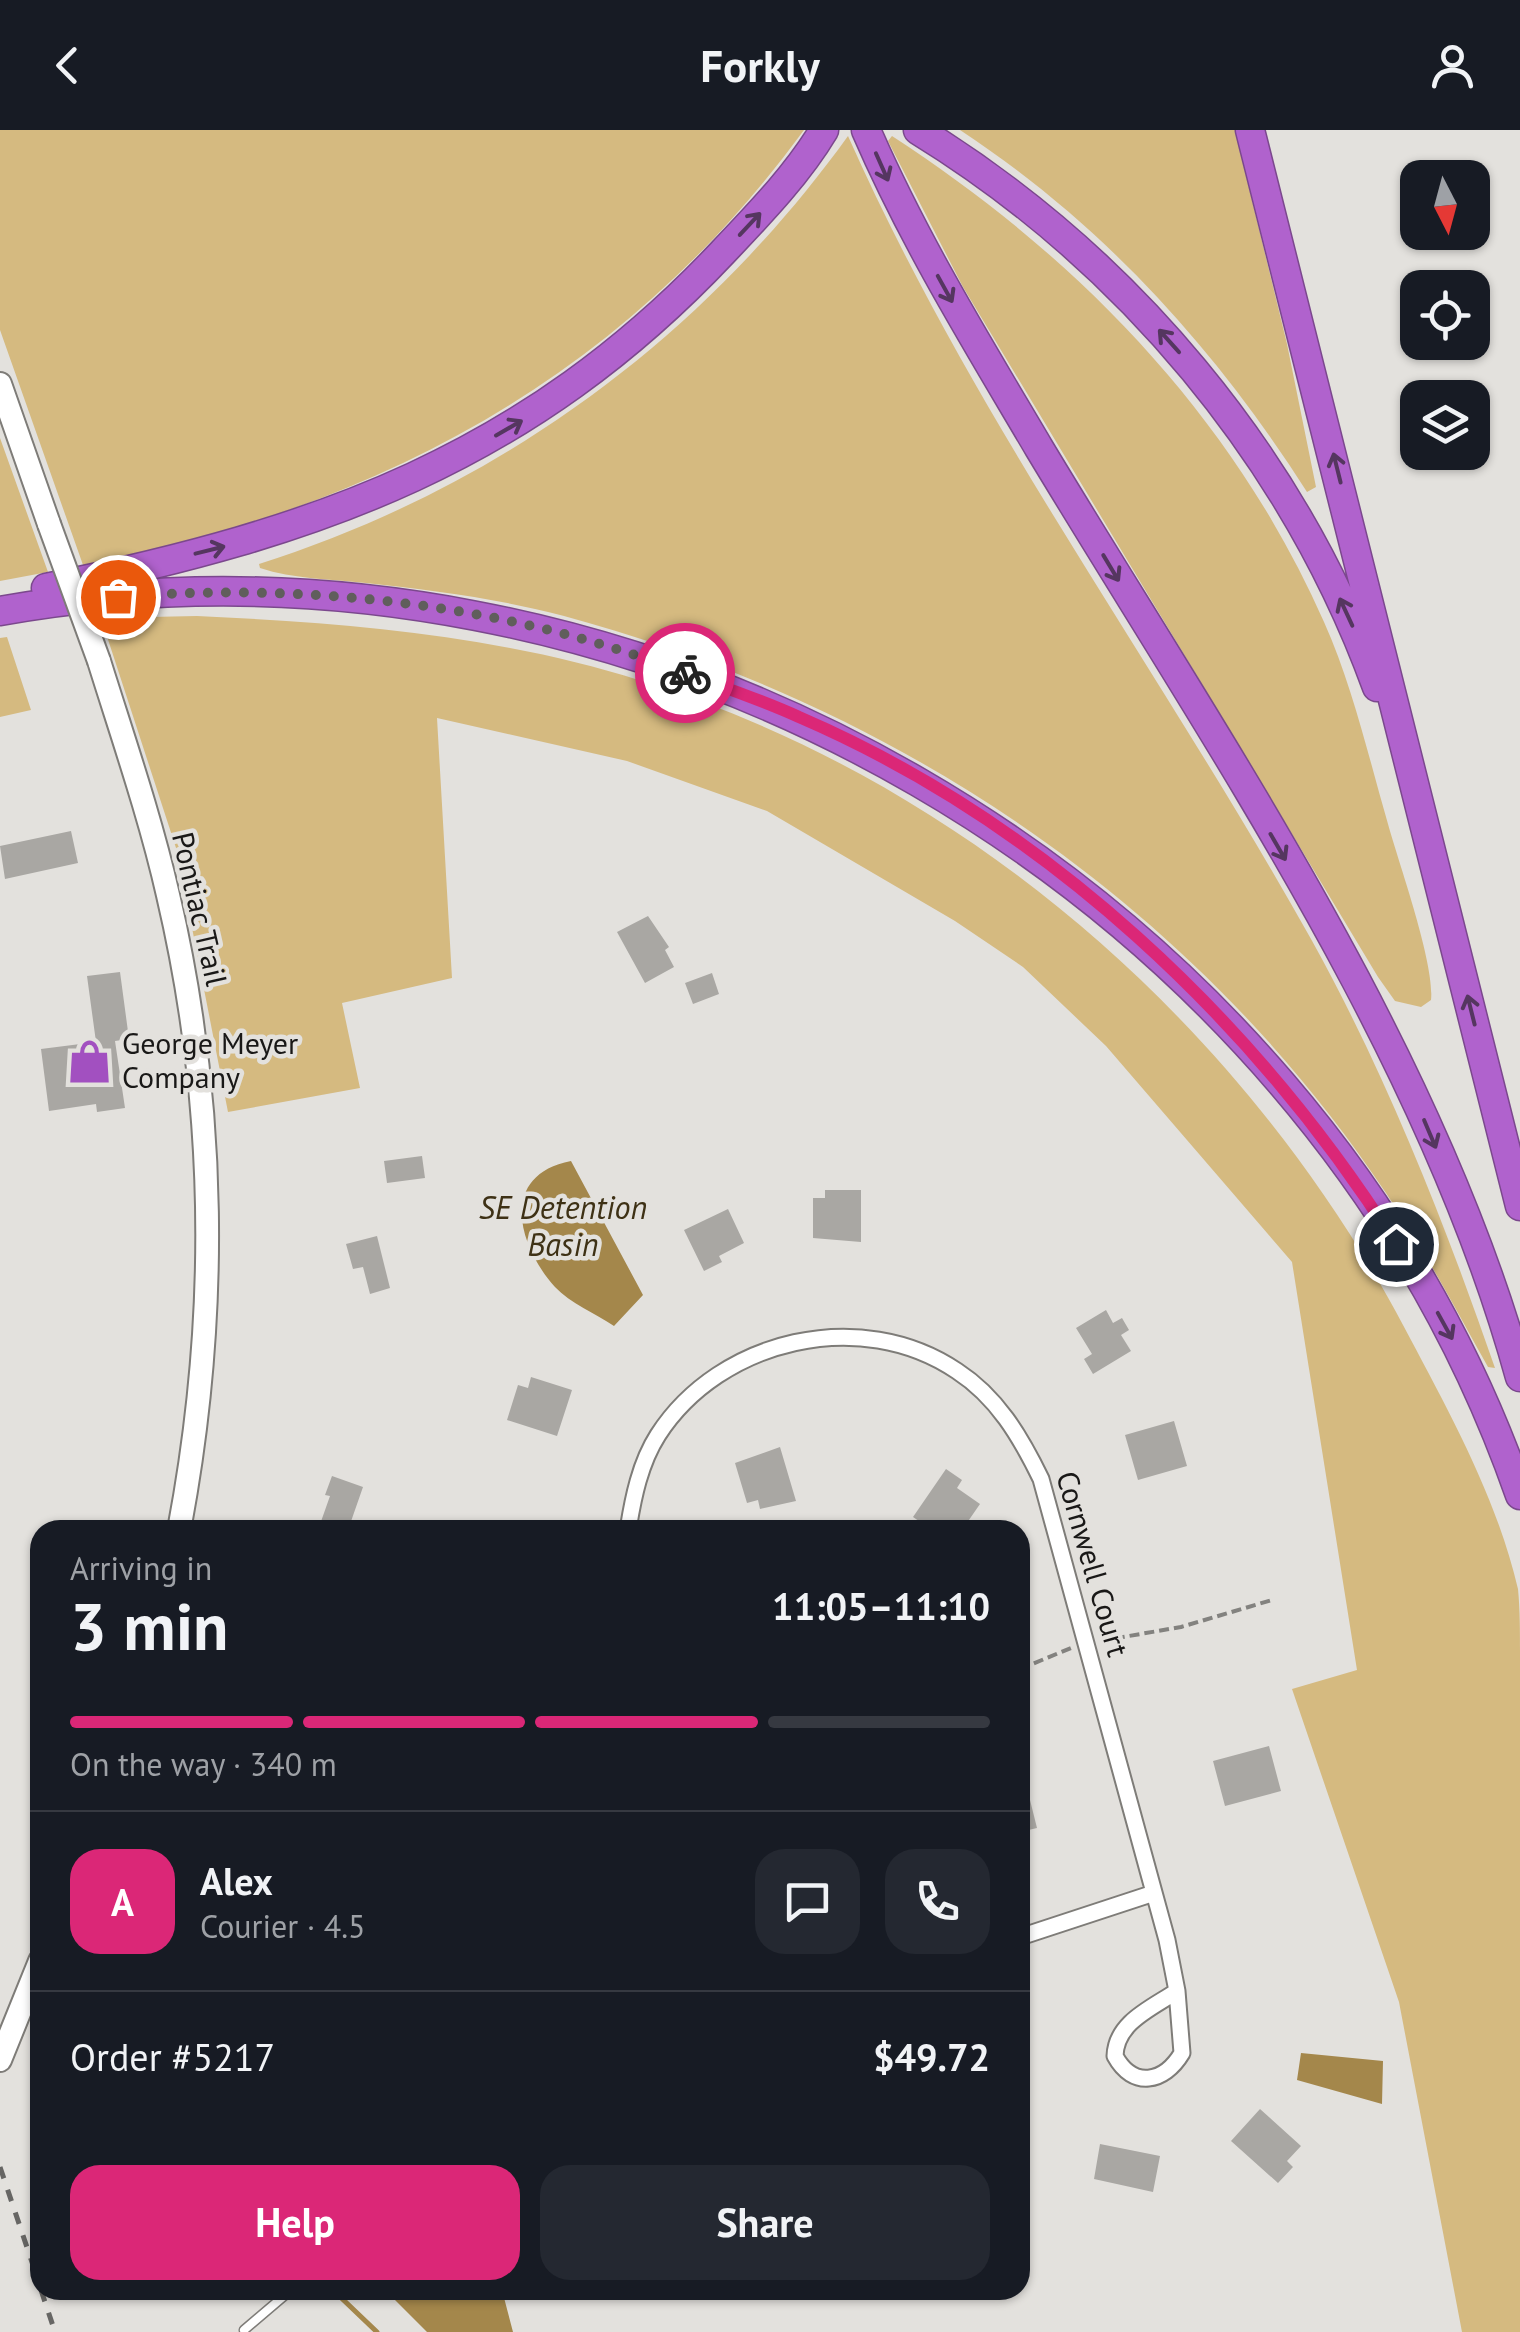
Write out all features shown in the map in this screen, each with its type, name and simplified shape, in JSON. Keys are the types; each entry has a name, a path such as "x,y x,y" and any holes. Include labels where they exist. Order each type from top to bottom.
{"highway":[{"path":"0,597 133,570 330,515 516,426 610,358 683,295 765,208 824,130"},
{"path":"866,130 898,204 959,314 1244,787 1368,1004 1420,1109 1468,1224 1520,1377"},
{"path":"918,130 965,159 1084,255 1140,309 1220,403 1311,539 1366,657 1419,801"},
{"path":"1250,130 1520,1206"},
{"path":"0,611 152,594 271,592 447,610 532,626 650,659 802,718 916,777 995,827 1154,952 1242,1040 1300,1107 1354,1176 1418,1277 1462,1356 1520,1495"}],"main road":[{"name":"Pontiac Trail","path":"0,384 99,661 168,895 191,1011 204,1125 206,1309 198,1413 181,1520"},
{"path":"0,2060 30,1986"}],"street":[{"name":"Cornwell Court","path":"630,1520 641,1474 658,1436 692,1394 762,1351 799,1340 853,1337 910,1348 970,1382 1005,1415 1041,1478 1154,1892 1177,1991 1182,2053 1161,2076 1141,2080 1132,2076 1115,2056 1115,2044 1128,2024 1177,1991"},
{"path":"1030,1934 1154,1892"}],"lane":[{"path":"244,2330 279,2300"}],"path":[{"path":"1030,1664 1087,1644 1182,1627 1272,1600"}],"shaded area":[{"path":"0,130 804,130 733,217 657,294 575,361 487,419 394,467 296,508 192,540 83,565 0,330"},
{"path":"960,130 1235,130 1287,344 1316,487 1307,492 1272,439 1195,339 1109,248 1062,206"},
{"path":"848,136 898,241 1010,444 1253,839 1339,991 1412,1150 1495,1368 1488,1367 1386,1193 1309,1089 1223,994 1129,907 1028,830 920,762 806,703 687,655 564,616 515,605 416,589 299,577 260,568 259,564 347,532 431,494 512,449 588,398 660,341 728,278 790,210"},
{"path":"892,136 1025,234 1086,289 1144,347 1244,476 1287,547 1343,671 1428,963 1431,1000 1421,1007 1395,1001 1378,977 963,287 888,141"},
{"path":"0,438 48,572 0,581"},
{"path":"197,616 354,626 510,648 650,684 785,736 913,804 1032,886 1142,981 1241,1087 1329,1202 1403,1325 1484,1487 1518,1589 1520,2332 1462,2332 1399,2002 1292,1689 1357,1670 1292,1262 1106,1046 1023,967 955,921 767,811 627,761 437,718 452,978 342,1003 360,1088 228,1112 177,851 101,618"},
{"path":"7,637 31,710 0,717 0,638"}],"water":[{"name":"SE Detention Basin","path":"571,1161 643,1295 614,1326 555,1287 531,1252 524,1232 524,1196 533,1181 548,1169"},
{"path":"1301,2053 1383,2061 1382,2104 1297,2080"},
{"path":"395,2300 505,2300 513,2332 427,2332"}],"building":[{"path":"71,831 78,863 5,879 0,846"},
{"path":"648,916 669,947 665,950 674,967 645,983 617,932"},
{"path":"120,972 129,1039 115,1041 125,1108 97,1112 96,1104 49,1111 41,1049 96,1042 87,976"},
{"path":"712,973 719,994 693,1004 685,983"},
{"path":"422,1156 425,1178 387,1183 384,1161"},
{"path":"825,1190 861,1190 861,1242 813,1238 813,1198 825,1198"},
{"path":"728,1209 744,1243 719,1256 722,1262 704,1271 684,1230"},
{"path":"377,1236 390,1288 370,1294 363,1267 353,1269 346,1244"},
{"path":"1106,1310 1113,1323 1122,1318 1129,1330 1121,1335 1131,1351 1093,1374 1084,1359 1092,1354 1076,1328"},
{"path":"531,1377 572,1390 557,1436 507,1420 518,1385 528,1388"},
{"path":"1174,1421 1187,1466 1138,1480 1125,1435"},
{"path":"780,1447 796,1501 760,1509 758,1500 747,1503 735,1463"},
{"path":"946,1469 962,1480 957,1488 980,1504 969,1520 913,1517"},
{"path":"332,1476 363,1487 351,1520 322,1520 330,1496 325,1495"},
{"path":"1269,1746 1281,1791 1225,1806 1213,1761"},
{"path":"1030,1800 1037,1828 1030,1830"},
{"path":"1260,2109 1301,2146 1287,2161 1293,2167 1278,2183 1231,2141"},
{"path":"1100,2144 1160,2156 1153,2192 1094,2179"}],"waterway":[{"path":"343,2300 377,2332"}],"railway":[{"path":"0,2167 30,2256"},
{"path":"44,2300 55,2332"}],"way so far":[{"path":"118,597 271,592 447,610 532,626 650,659 685,673"}],"place":[{"name":"George Meyer Company","path":"89,1061"}],"route":[{"path":"685,673 802,718 916,777 995,827 1086,895 1154,952 1242,1040 1354,1176 1396,1244"}]}
